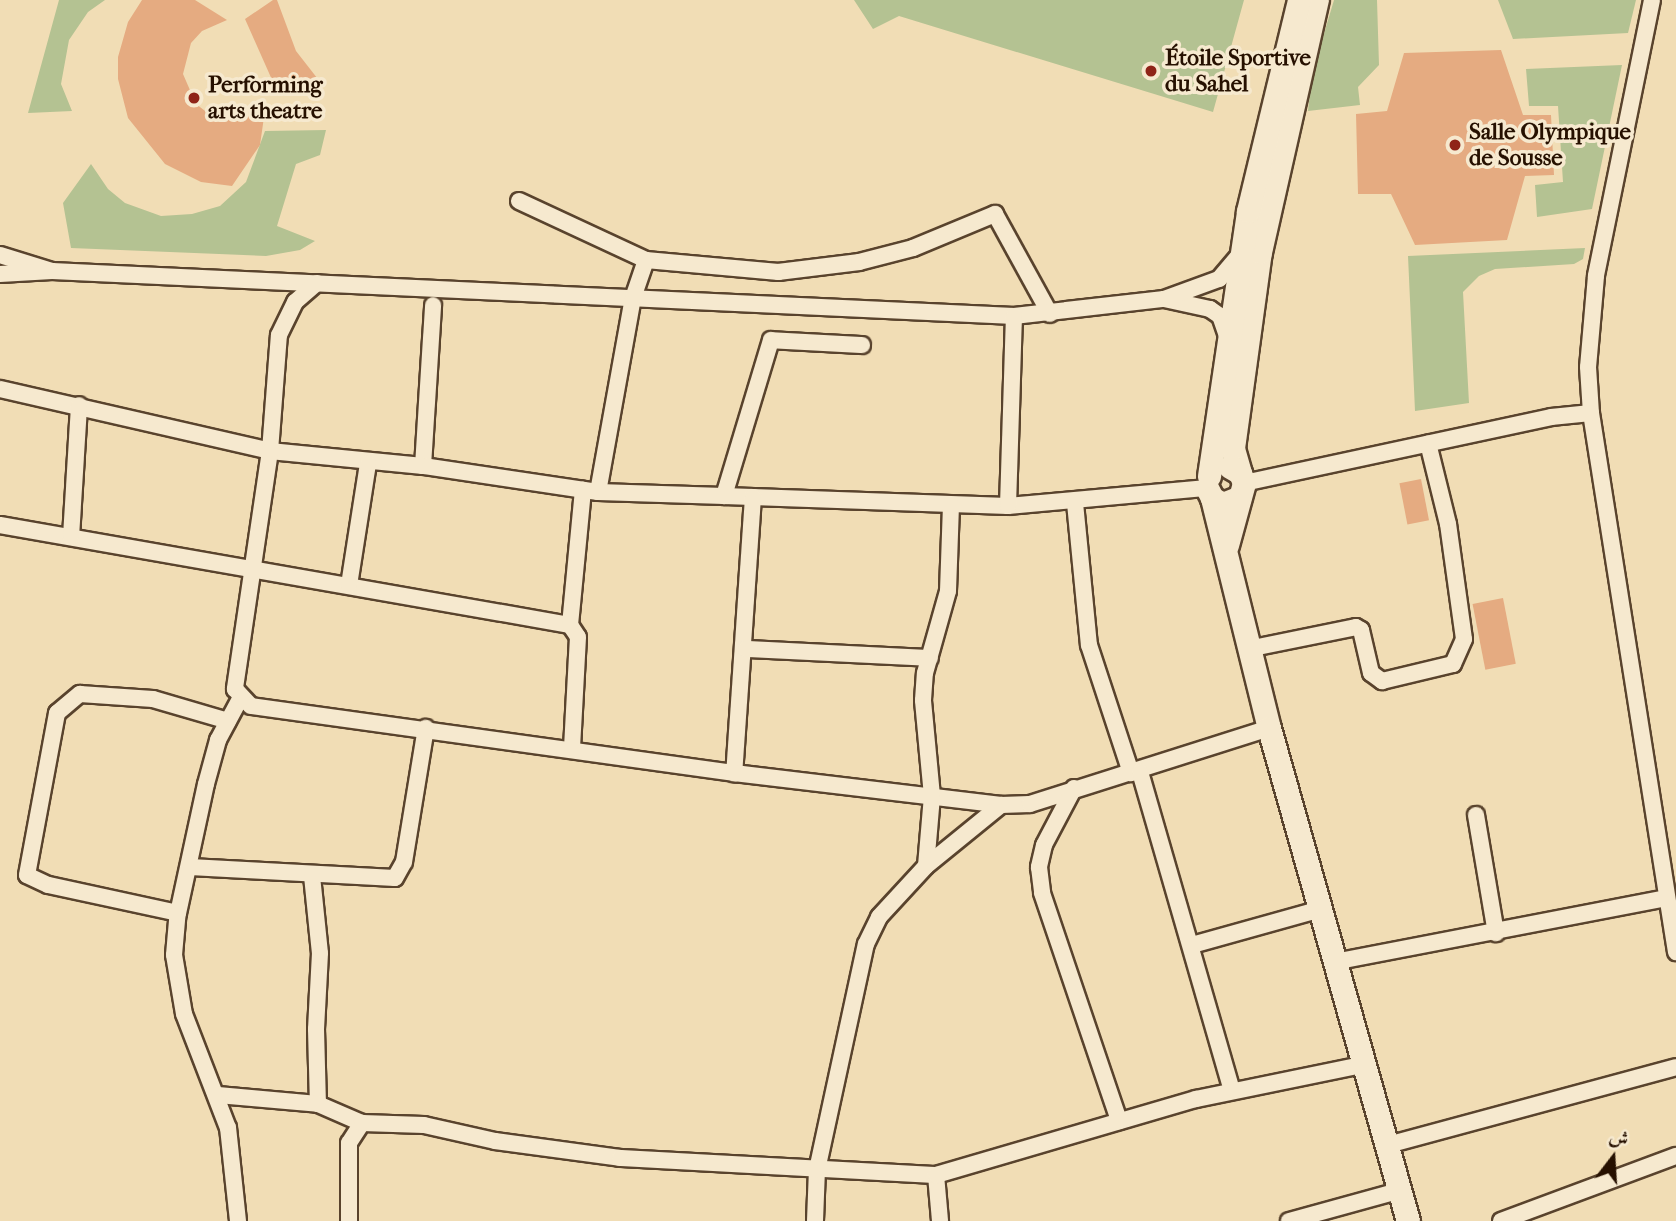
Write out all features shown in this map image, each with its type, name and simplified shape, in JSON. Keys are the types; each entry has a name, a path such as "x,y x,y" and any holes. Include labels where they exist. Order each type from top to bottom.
{"main road":[{"path":"1299,0 1241,250 1209,487 1269,728 1321,909 1361,1065 1408,1221"},
{"path":"1226,549 1242,485 1233,448 1260,252 1317,0"},
{"path":"1209,487 1224,466 1242,485"},
{"path":"1209,487 1229,503 1242,485"}],"street":[{"path":"1652,0 1589,322 1591,413 1676,952"},
{"path":"519,201 646,260 778,272 859,262 913,248 995,214 1050,314"},
{"path":"0,274 52,271 1014,316 1164,299 1220,279 1241,250"},
{"path":"0,255 52,271"},
{"path":"572,748 578,637 570,625 590,491 633,298 646,260"},
{"path":"317,283 295,302 279,335 270,451 235,689 240,699 251,706 572,748 734,773 1001,805 1030,804 1269,728"},
{"path":"1164,299 1210,309 1224,324 1228,343"},
{"path":"423,466 433,305"},
{"path":"1008,506 1014,316"},
{"path":"724,496 771,340 862,345"},
{"path":"0,389 270,451 368,463 423,466 590,491 1008,506 1074,503 1209,487"},
{"path":"71,537 79,405"},
{"path":"1242,485 1551,417 1591,413"},
{"path":"1248,649 1356,627 1361,630 1371,674 1382,681 1453,664 1464,639 1448,524 1428,443"},
{"path":"349,585 368,463"},
{"path":"734,773 746,649 753,497"},
{"path":"1074,503 1089,645 1135,772 1192,945 1232,1090"},
{"path":"926,866 932,796 923,700 930,658 948,591 951,505"},
{"path":"0,524 570,625"},
{"path":"746,649 930,658"},
{"path":"178,913 48,885 27,875 57,713 80,694 153,699 228,721"},
{"path":"238,1221 228,1128 177,987 174,955 178,913 206,784 228,721 240,699"},
{"path":"190,867 312,876 395,877 404,862 426,728"},
{"path":"1074,788 1044,845 1039,867 1042,894 1119,1121"},
{"path":"815,1221 817,1170 866,944 879,917 926,866 1001,805"},
{"path":"1476,815 1496,933"},
{"path":"312,876 320,953 316,1029 318,1104"},
{"path":"1334,962 1496,933 1666,898"},
{"path":"1192,945 1321,909"},
{"path":"218,1095 318,1104 362,1124 424,1125 495,1141 620,1157 936,1175 1232,1090 1361,1065"},
{"path":"1384,1146 1676,1067"},
{"path":"349,1221 349,1143 362,1124"},
{"path":"1501,1221 1676,1156"},
{"path":"936,1175 940,1221"},
{"path":"1289,1221 1398,1191"}],"green space":[{"path":"59,0 105,0 88,12 69,40 61,84 72,111 28,113"},
{"name":"Étoile Sportive du Sahel","path":"854,0 1244,0 1213,112 899,16 873,29"},
{"path":"1334,0 1377,0 1379,65 1358,87 1360,105 1308,111 1312,74"},
{"path":"1498,0 1636,0 1628,33 1513,39"},
{"path":"1622,65 1592,209 1537,217 1535,185 1563,182 1558,106 1529,106 1526,69"},
{"path":"326,130 320,155 296,164 277,226 315,241 300,250 266,256 71,248 63,203 91,164 108,189 125,203 161,216 192,214 220,206 246,182 265,131"},
{"path":"1585,248 1583,259 1574,264 1495,269 1479,276 1463,292 1469,403 1415,411 1408,256"}],"building":[{"path":"142,0 195,0 227,20 202,31 191,43 183,74 196,104 209,114 241,119 265,110 260,145 232,186 201,182 165,164 128,118 118,79 118,57 128,22"},
{"path":"277,0 296,51 321,83 296,92 292,84 277,91 245,19"},
{"name":"Salle Olympique de Sousse","path":"1501,50 1523,115 1551,115 1554,175 1525,176 1507,240 1415,245 1391,194 1358,194 1356,114 1387,111 1404,53"},
{"path":"1421,479 1429,520 1407,524 1399,483"},
{"path":"1503,598 1516,664 1485,670 1473,604"}],"place":[{"name":"Étoile Sportive du Sahel","path":"1151,71"},
{"name":"Performing arts theatre","path":"194,98"},
{"name":"Salle Olympique de Sousse","path":"1455,145"}]}
